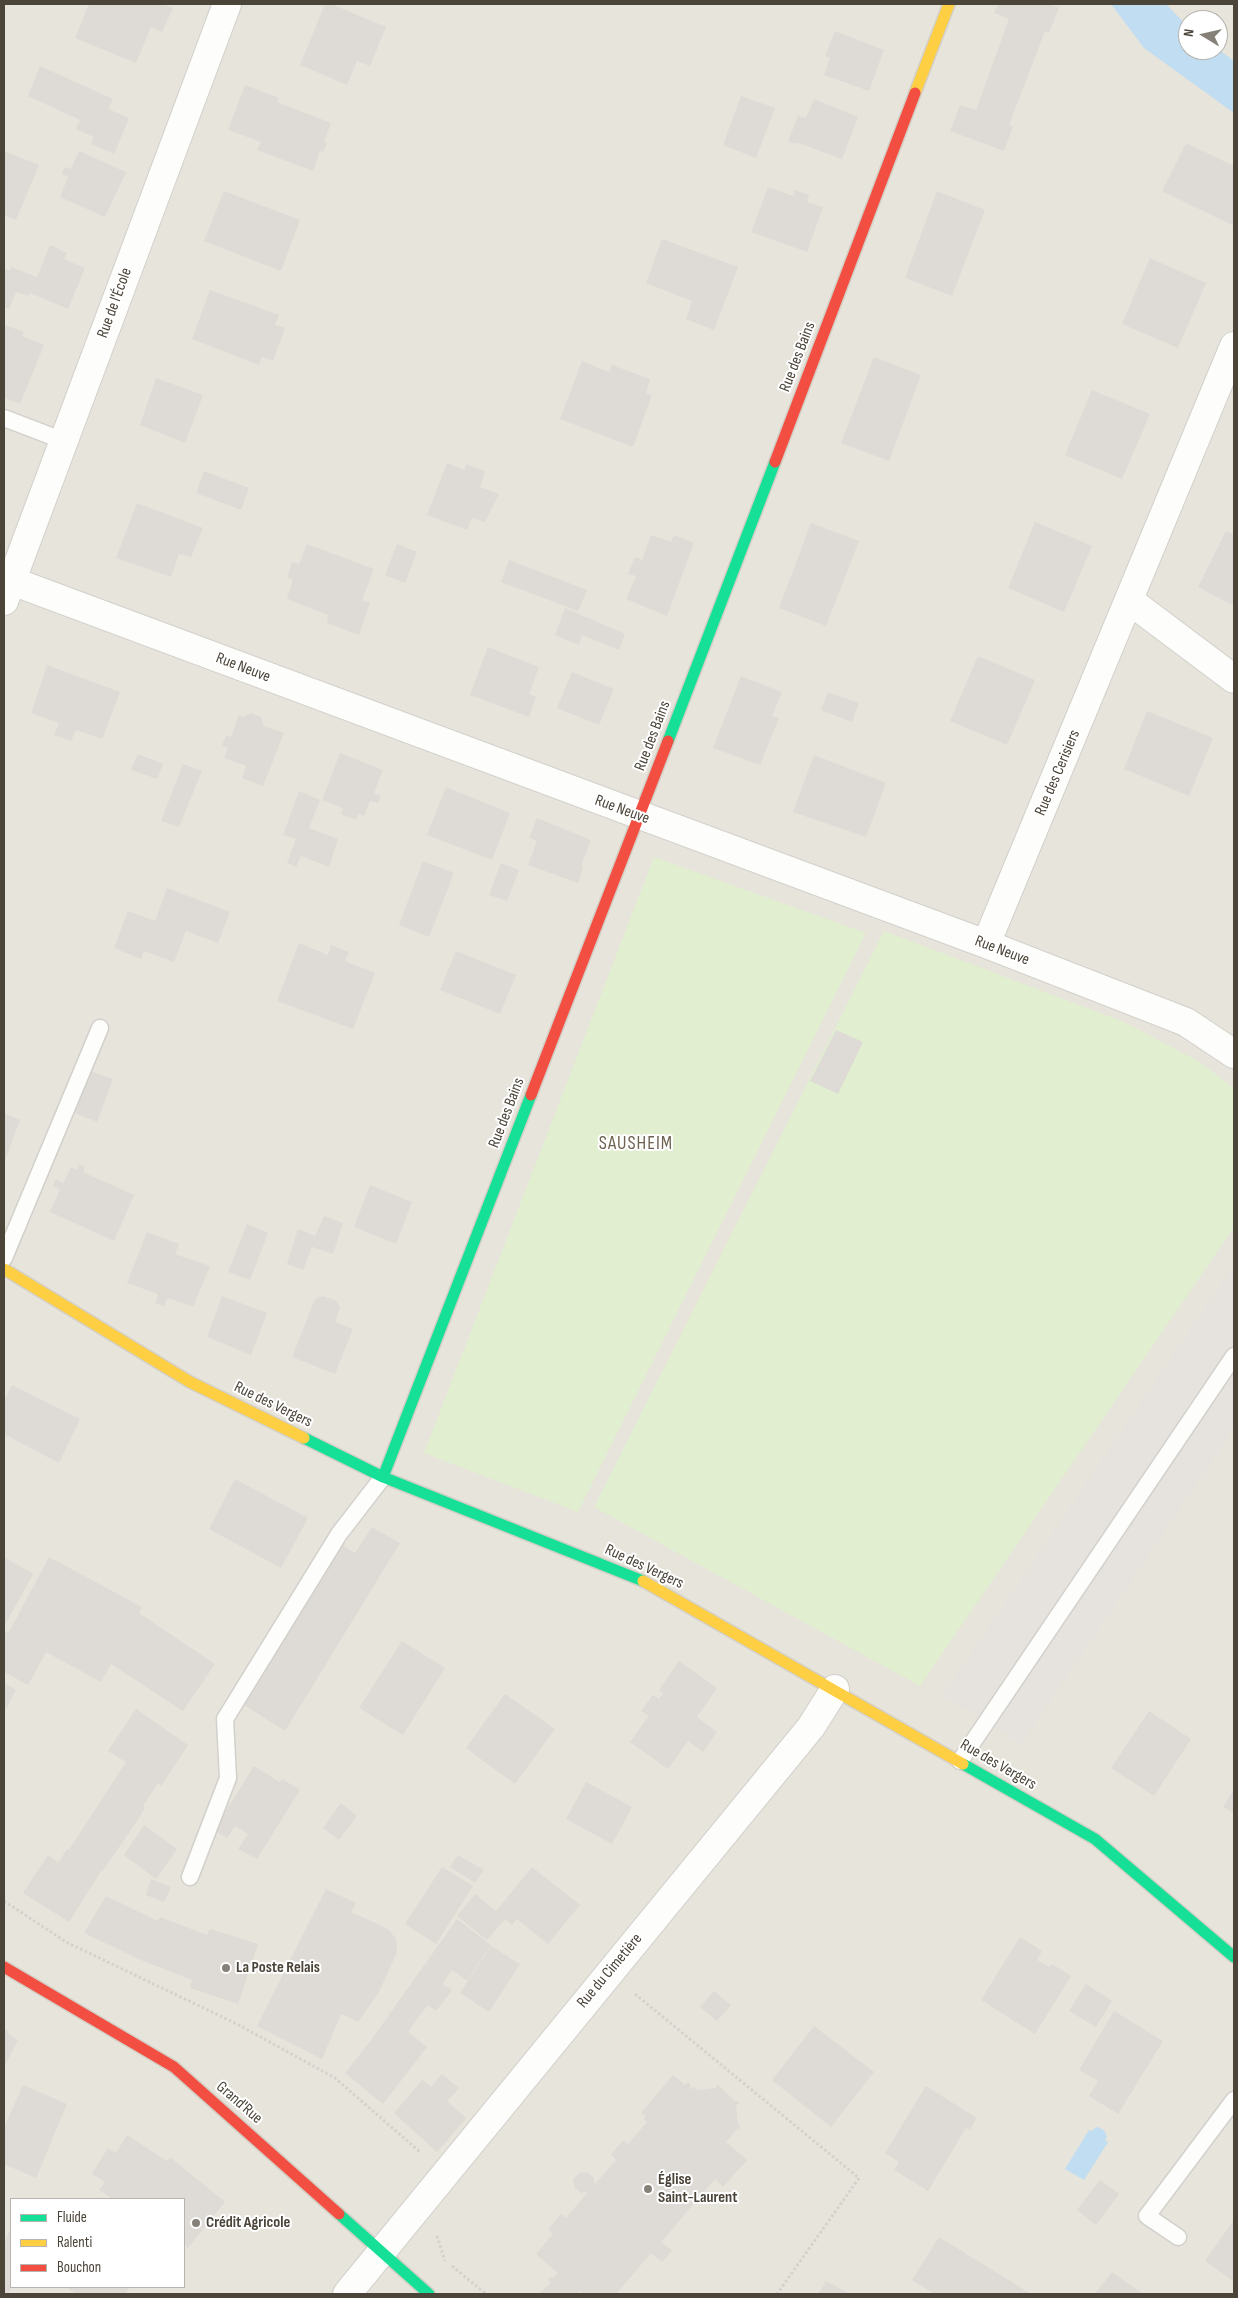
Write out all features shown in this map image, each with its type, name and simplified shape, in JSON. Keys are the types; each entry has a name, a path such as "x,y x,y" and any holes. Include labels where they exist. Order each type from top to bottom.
{"street":[{"name":"Rue de l'École","path":"6,587 64,441 227,4"},
{"name":"Rue des Bains","path":"383,1477 640,816 949,4"},
{"name":"Rue des Cerisiers","path":"986,944 1130,601 1234,346"},
{"name":"Rue Neuve","path":"6,587 640,816 986,944 1186,1022 1234,1054"},
{"path":"1130,601 1234,679"},
{"name":"Rue des Vergers","path":"4,1269 190,1382 383,1477 639,1579 835,1689 1095,1839 1234,1957"},
{"name":"Rue du Cimetière","path":"347,2294 811,1727 835,1689"},
{"name":"Grand'Rue","path":"4,1967 55,1995 174,2067 383,2251 429,2294"}],"lane":[{"path":"4,418 64,441"},
{"path":"4,1258 100,1028"},
{"path":"960,1761 1234,1356"},
{"path":"190,1877 228,1778 226,1719 339,1534 383,1477"},
{"path":"1178,2237 1146,2216 1234,2100"}],"path":[{"path":"4,1901 66,1942 237,2024 335,2078 444,2174"},
{"path":"609,1973 859,2178 777,2294"},
{"path":"440,2229 437,2236 444,2260 486,2294"}],"shaded area":[{"path":"4,4 1234,4 1234,2294 4,2294"},
{"path":"1234,1265 1234,1428 1021,1744 943,1695"}],"green space":[{"path":"654,857 866,933 578,1512 424,1453"},
{"path":"884,931 1124,1022 1198,1061 1234,1088 1234,1227 920,1686 594,1507"}],"water":[{"path":"1111,4 1166,4 1178,17 1178,60 1228,60 1228,56 1234,61 1234,113 1144,48"},
{"path":"1097,2127 1104,2130 1107,2137 1105,2140 1108,2142 1084,2180 1065,2169 1089,2130 1091,2131"}],"building":[{"path":"89,4 162,4 173,8 162,32 151,27 136,63 75,38"},
{"path":"325,4 331,4 386,27 370,66 357,61 347,85 300,65"},
{"path":"998,4 1049,4 1059,8 1049,33 1045,31 1009,125 1013,127 1004,151 950,131 960,105 976,110 1009,19 994,13"},
{"path":"835,31 884,50 869,91 824,75 830,58 825,56"},
{"path":"40,66 113,99 108,109 129,118 114,154 91,144 94,137 76,129 80,120 28,96"},
{"path":"245,85 279,98 277,102 331,123 324,142 327,143 323,152 320,151 313,171 257,150 261,142 228,130"},
{"path":"741,96 775,108 756,158 723,145"},
{"path":"814,99 858,117 842,159 796,142 795,144 788,141 798,116 806,118"},
{"path":"1186,143 1234,166 1234,226 1162,191"},
{"path":"4,151 39,165 16,220 4,215"},
{"path":"79,151 126,172 105,217 60,197 68,177 62,174 65,167 71,169"},
{"path":"768,187 793,196 795,190 809,195 807,202 823,207 807,252 751,232"},
{"path":"224,191 300,220 281,271 204,241"},
{"path":"937,191 985,210 952,296 905,278"},
{"path":"662,239 738,267 714,330 686,319 692,301 646,283"},
{"path":"50,245 67,253 64,259 85,268 68,309 30,293 29,296 16,292 9,309 4,307 4,268 10,271 11,267 37,277"},
{"path":"1150,258 1206,283 1178,348 1122,324"},
{"path":"210,290 279,315 275,325 285,328 273,361 262,357 259,365 192,339"},
{"path":"5,325 24,332 22,336 44,345 20,404 4,398"},
{"path":"874,357 921,375 889,461 841,443"},
{"path":"582,361 609,372 612,365 650,379 646,393 652,395 633,447 560,419"},
{"path":"156,378 203,395 185,443 140,425"},
{"path":"1092,390 1150,414 1122,479 1065,455"},
{"path":"447,463 464,470 466,464 485,471 480,487 499,494 485,522 472,518 467,530 427,515"},
{"path":"204,471 249,488 241,510 196,493"},
{"path":"137,503 203,528 191,557 179,554 171,577 116,558"},
{"path":"1035,522 1092,546 1064,612 1008,588"},
{"path":"811,523 859,541 826,626 779,608"},
{"path":"1226,531 1234,535 1234,606 1198,587"},
{"path":"651,535 671,542 674,535 694,543 667,616 626,599 636,576 628,574 635,557 642,560"},
{"path":"307,544 374,569 362,600 370,603 359,635 327,623 328,615 287,599 293,580 287,577 292,562 299,564"},
{"path":"397,544 417,552 405,583 385,575"},
{"path":"509,560 587,590 578,611 501,582"},
{"path":"565,608 625,634 619,650 582,635 579,645 555,635"},
{"path":"488,647 539,667 529,694 536,697 529,717 470,695"},
{"path":"978,656 1035,680 1007,745 950,721"},
{"path":"47,665 120,692 102,739 76,730 71,741 54,735 59,723 31,713"},
{"path":"572,672 614,689 599,725 557,708"},
{"path":"741,676 782,692 772,716 779,718 760,765 713,748"},
{"path":"828,692 859,703 852,722 821,710"},
{"path":"1147,711 1213,738 1189,796 1124,769"},
{"path":"251,713 261,717 264,726 284,733 263,786 242,778 246,766 224,758 228,748 222,746 226,735 231,737 239,715 243,717"},
{"path":"340,753 383,770 374,793 381,796 378,803 370,801 364,816 358,814 356,820 341,814 343,808 322,800"},
{"path":"138,754 163,764 157,779 131,770"},
{"path":"814,755 886,783 866,837 793,812"},
{"path":"183,764 202,771 179,827 161,821"},
{"path":"446,787 510,813 492,860 427,835"},
{"path":"299,791 320,800 309,828 338,839 329,867 301,856 296,867 287,863 296,839 283,835"},
{"path":"537,818 591,840 581,866 583,868 578,883 528,865 537,841 529,838"},
{"path":"423,861 454,873 429,937 399,925"},
{"path":"501,863 519,870 507,901 489,895"},
{"path":"167,888 230,912 218,943 186,931 174,962 144,951 141,959 114,948 128,911 155,921"},
{"path":"299,943 328,955 331,945 349,952 345,961 375,973 353,1029 277,1001"},
{"path":"456,951 516,975 500,1014 440,990"},
{"path":"836,1030 863,1042 838,1094 810,1081"},
{"path":"90,1071 113,1079 97,1122 75,1113"},
{"path":"4,1113 20,1120 4,1163"},
{"path":"79,1164 85,1167 83,1172 134,1195 114,1241 50,1212 60,1190 53,1186 56,1179 63,1183 71,1167 77,1170"},
{"path":"370,1185 412,1202 396,1244 354,1227"},
{"path":"324,1216 343,1223 333,1254 312,1247 303,1270 287,1264 298,1229 315,1236"},
{"path":"247,1224 268,1233 250,1280 228,1272"},
{"path":"147,1232 179,1244 175,1254 210,1266 193,1307 168,1298 164,1306 155,1303 158,1294 127,1283"},
{"path":"222,1296 267,1313 251,1355 207,1337"},
{"path":"323,1296 337,1301 340,1308 335,1322 353,1329 335,1374 292,1357 315,1299"},
{"path":"12,1385 80,1419 59,1463 4,1434 4,1400"},
{"path":"235,1479 308,1518 281,1568 209,1529"},
{"path":"372,1527 400,1543 285,1731 244,1705 342,1545 355,1553"},
{"path":"4,1557 33,1574 4,1627"},
{"path":"49,1557 142,1607 139,1613 215,1664 183,1711 111,1664 101,1682 46,1652 28,1685 4,1672 4,1634 7,1631 9,1632"},
{"path":"402,1641 445,1668 403,1735 359,1708"},
{"path":"679,1661 717,1688 697,1717 717,1732 703,1752 688,1741 668,1769 630,1742 649,1716 641,1711 653,1695 659,1699 663,1693 659,1690"},
{"path":"4,1683 16,1690 6,1709 4,1708"},
{"path":"505,1694 555,1729 515,1784 466,1748"},
{"path":"136,1709 188,1745 161,1786 158,1783 143,1806 145,1808 137,1821 101,1871 69,1922 23,1893 48,1855 58,1863 67,1849 69,1850 126,1762 108,1751"},
{"path":"1149,1711 1191,1739 1154,1796 1111,1768"},
{"path":"254,1766 280,1782 282,1779 300,1790 257,1859 238,1849 248,1834 235,1826 227,1838 214,1830"},
{"path":"586,1782 632,1807 612,1844 566,1819"},
{"path":"1234,1789 1234,1813 1223,1807"},
{"path":"341,1803 357,1816 339,1840 323,1828"},
{"path":"144,1825 177,1849 156,1879 124,1855"},
{"path":"458,1855 484,1870 475,1883 450,1867"},
{"path":"442,1867 473,1886 436,1944 405,1924"},
{"path":"532,1867 580,1905 548,1944 517,1919 512,1925 505,1919 487,1940 457,1916 475,1894 496,1911"},
{"path":"151,1879 171,1887 164,1902 146,1895"},
{"path":"326,1889 356,1903 351,1912 388,1929 396,1939 397,1952 379,1992 358,2022 341,2014 322,2059 257,2026"},
{"path":"106,1896 158,1921 160,1917 207,1935 210,1929 258,1944 238,2004 190,1988 192,1980 143,1961 84,1933"},
{"path":"457,1919 491,1945 467,1981 452,1970 442,1984 452,1990 436,2011 428,2005 408,2032 427,2047 383,2104 345,2073 369,2043"},
{"path":"1020,1937 1042,1951 1037,1960 1050,1967 1052,1964 1071,1976 1035,2034 981,2000"},
{"path":"491,1946 520,1964 489,2012 460,1993"},
{"path":"1086,1984 1112,2001 1096,2027 1069,2011"},
{"path":"714,1991 731,2005 717,2021 700,2007"},
{"path":"1114,2011 1163,2041 1118,2114 1089,2096 1098,2081 1079,2070"},
{"path":"814,2026 874,2072 831,2127 772,2080"},
{"path":"4,2029 9,2031 8,2034 18,2040 6,2064 4,2063"},
{"path":"442,2074 459,2088 447,2101 466,2118 437,2152 394,2113 422,2080 431,2087"},
{"name":"Église Saint-Laurent","path":"673,2075 685,2085 688,2082 691,2085 689,2088 693,2091 691,2088 694,2087 697,2090 716,2088 717,2084 735,2101 738,2101 739,2103 736,2105 738,2124 741,2129 738,2128 726,2142 747,2160 723,2187 715,2179 661,2242 672,2250 662,2262 651,2253 616,2294 584,2294 580,2291 577,2294 539,2294 551,2282 548,2280 550,2277 553,2278 558,2273 536,2254 553,2234 548,2229 561,2214 566,2218 588,2192 581,2193 575,2188 573,2179 579,2173 587,2172 594,2178 594,2185 616,2160 611,2155 623,2140 628,2144 647,2122 643,2118 646,2116 641,2113"},
{"path":"23,2085 67,2104 36,2178 4,2164 4,2128"},
{"path":"926,2086 977,2118 970,2130 966,2128 928,2191 894,2170 899,2162 885,2153"},
{"path":"127,2135 167,2161 170,2157 225,2202 188,2248 185,2245 185,2198 111,2198 99,2190 105,2182 92,2174 108,2148 116,2153"},
{"path":"1100,2180 1119,2194 1096,2225 1077,2210"},
{"path":"1234,2220 1234,2282 1205,2261"},
{"path":"10,2229 11,2288 8,2294 4,2294 4,2244"},
{"path":"939,2237 1031,2294 934,2294 912,2280"},
{"path":"1112,2272 1143,2294 1095,2294"},
{"path":"826,2281 850,2294 818,2294"},
{"path":"68,2288 129,2288 125,2294 77,2294"}],"traffic: fast":[{"path":"668,741 775,462"},
{"path":"383,1477 531,1095"},
{"path":"304,1438 383,1477 643,1581"},
{"path":"963,1764 1095,1839 1234,1957"},
{"path":"339,2214 429,2294"}],"traffic: slow":[{"path":"915,93 949,4"},
{"path":"4,1269 190,1382 304,1438"},
{"path":"643,1581 963,1764"}],"traffic: jam":[{"path":"775,462 915,93"},
{"path":"531,1095 668,741"},
{"path":"4,1967 174,2067 339,2214"}],"place":[{"name":"La Poste Relais","path":"226,1968"},
{"name":"Église Saint-Laurent","path":"648,2189"},
{"name":"Crédit Agricole","path":"196,2223"}],"district":[{"name":"SAUSHEIM","path":"636,1144"}]}
